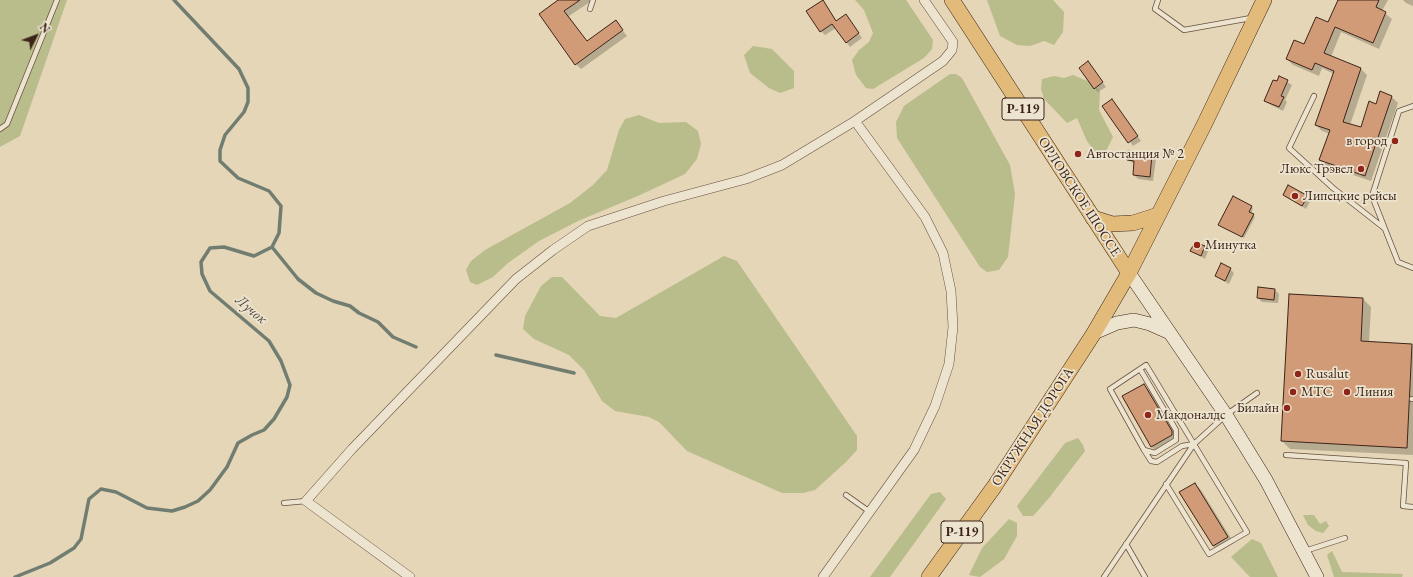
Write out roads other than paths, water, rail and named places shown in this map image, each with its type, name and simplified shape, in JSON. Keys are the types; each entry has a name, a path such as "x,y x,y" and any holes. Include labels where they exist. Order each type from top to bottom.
{"main road":[{"name":"ОРЛОВСКОЕ ШОССЕ","path":"952,0 1129,273"},
{"name":"ОКРУЖНАЯ ДОРОГА","path":"929,577 994,487 1094,333 1129,273 1204,125 1264,0"},
{"path":"1093,218 1112,224 1133,223 1158,215"},
{"path":"1129,273 1226,415 1266,480 1305,551 1317,577"},
{"path":"1094,333 1117,323 1134,320 1150,324 1170,333"}],"street":[{"path":"410,577 306,501 352,449 516,280 553,250 588,226 664,201 746,178 782,165 855,121 943,61 952,50 953,42 924,0"},
{"path":"823,577 914,450 935,406 949,364 953,327 951,291 943,253 925,217 855,121"}],"lane":[{"path":"0,129 7,124 57,0"},
{"path":"590,9 593,0"},
{"path":"1158,0 1155,9 1184,30 1255,18"},
{"path":"1314,96 1289,148 1333,188 1386,229"},
{"path":"1413,106 1399,111 1372,196 1398,262 1413,268"},
{"path":"1166,484 1209,554 1246,532 1194,444 1146,365 1110,389 1150,461 1157,462 1182,446 1194,444"},
{"path":"1140,369 1176,430 1176,440 1155,453 1144,450"},
{"path":"1104,577 1194,444 1226,415 1256,393"},
{"path":"1286,455 1406,463 1403,506 1413,507"},
{"path":"846,495 870,512"},
{"path":"284,504 306,501"},
{"path":"1305,551 1345,538"},
{"path":"1126,544 1145,577"}],"waterway":[{"name":"Лучок","path":"15,577 50,563 74,548 81,539 89,499 101,489 116,492 147,508 172,511 198,501 210,490 227,467 238,443 264,430 274,419 287,397 290,385 281,361 269,341 210,291 202,274 201,262 210,248 224,247 254,256 272,247 279,233 281,206 269,191 238,178 220,161 220,150 225,135 244,112 248,102 248,88 239,69 174,0"},
{"path":"272,247 298,279 316,293 333,301 350,306 359,313 378,322 393,337 416,347"},
{"path":"496,355 574,373"}],"place":[{"name":"в город","path":"1395,141"},
{"name":"Автостанция № 2","path":"1078,154"},
{"name":"Люкс Трэвел","path":"1361,169"},
{"name":"Липецкие рейсы","path":"1295,196"},
{"name":"Минутка","path":"1197,245"},
{"name":"Rusalut","path":"1298,374"},
{"name":"МТС","path":"1293,392"},
{"name":"Линия","path":"1347,392"},
{"name":"Билайн","path":"1287,408"},
{"name":"Макдоналдс","path":"1148,415"}]}
